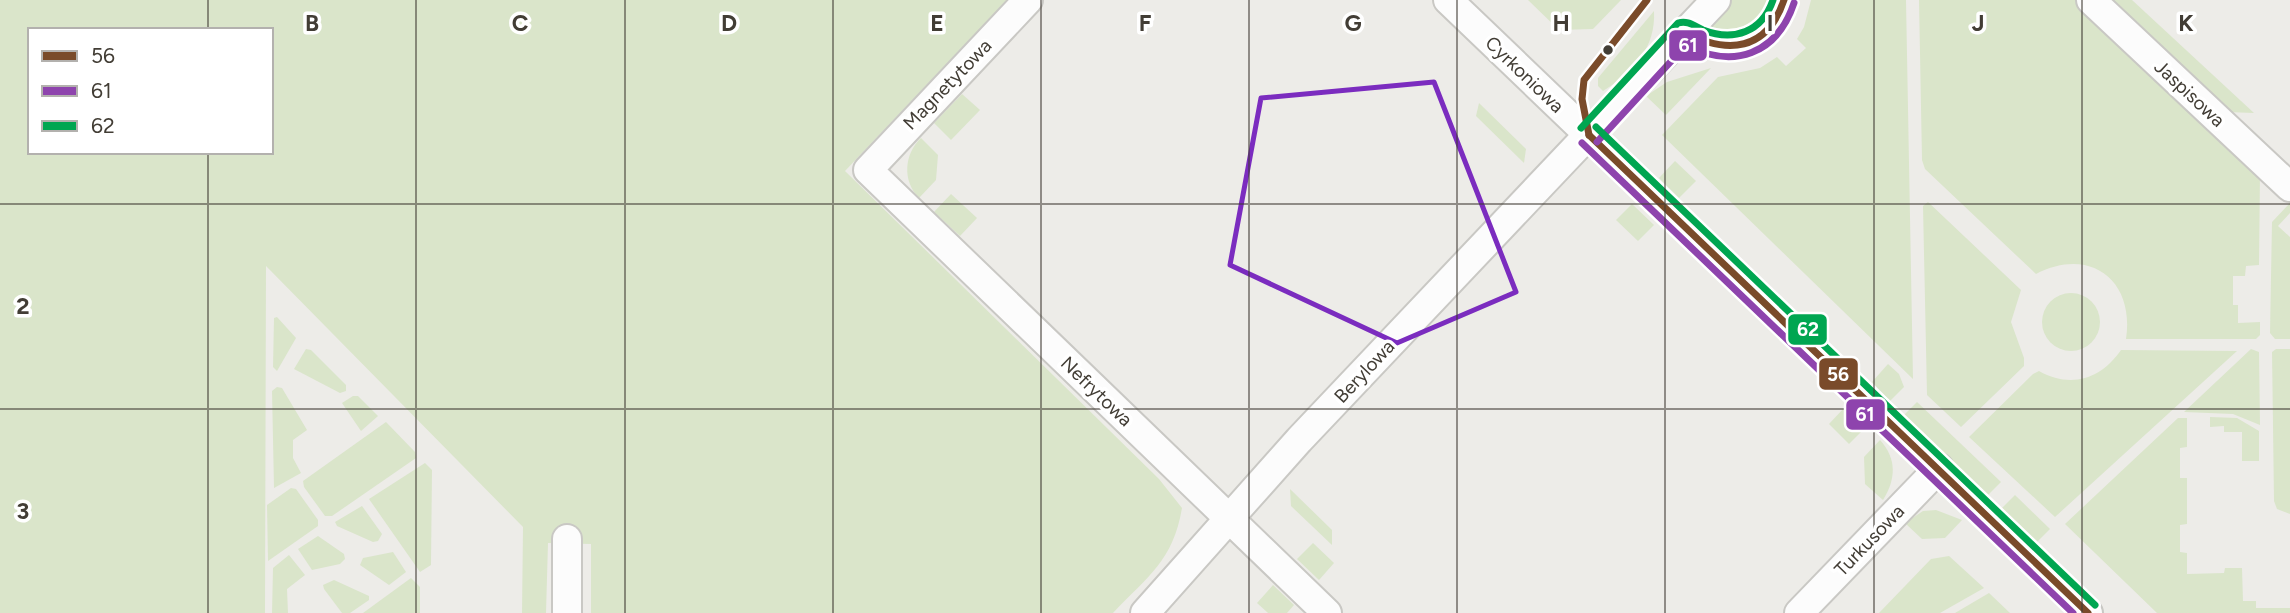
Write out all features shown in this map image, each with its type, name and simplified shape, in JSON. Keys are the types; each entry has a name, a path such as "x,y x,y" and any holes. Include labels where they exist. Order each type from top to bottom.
{"street":[{"name":"Magnetytowa","path":"868,170 1028,0"},
{"name":"Cyrkoniowa","path":"1448,0 2088,613"},
{"name":"Berylowa","path":"1144,613 1229,517 1716,0"},
{"name":"Jaspisowa","path":"2091,0 2290,187"},
{"name":"Nefrytowa","path":"868,170 1327,613"},
{"name":"Turkusowa","path":"1800,613 1938,468"},
{"path":"567,539 567,613"}],"highlighted area":[{"path":"1434,82 1516,292 1397,343 1230,265 1261,98"}],"green space":[{"path":"0,0 1007,0 845,171 1159,479 1182,508 1178,526 1165,555 1113,613 591,613 591,544 548,543 546,613 522,613 523,527 266,266 265,613 0,613"},
{"path":"1528,0 1621,0 1593,29 1559,30"},
{"path":"1729,0 1771,0 1760,19 1744,30 1724,32 1703,26"},
{"path":"1811,0 1906,0 1913,379 1662,135 1718,77 1760,68 1777,57 1786,66 1806,48 1797,39 1804,27"},
{"path":"1919,0 2075,0 2260,174 2259,265 2246,266 2245,276 2233,276 2233,305 2238,305 2238,323 2260,322 2260,335 2256,339 2126,339 2127,318 2123,300 2116,285 2105,274 2091,267 2074,264 2056,266 2036,274 1925,169 1922,160"},
{"path":"2108,0 2132,0 2254,113 2227,112"},
{"path":"1654,11 1651,36 1641,57 1624,76 1603,91 1598,86 1598,78"},
{"path":"1711,68 1666,115 1646,96 1667,82"},
{"path":"962,94 980,110 951,140 934,123"},
{"path":"1479,103 1526,149 1524,163 1476,116"},
{"path":"921,138 938,155 936,180 919,198 910,184 907,168 911,152"},
{"path":"1675,161 1696,181 1679,198 1659,178"},
{"path":"951,194 977,218 960,236 934,212"},
{"path":"1928,202 2021,290 2011,322 2024,358 2024,366 1961,427 1927,395 1923,206"},
{"path":"2290,203 2290,213 2278,226 2290,237 2290,339 2275,339 2270,333 2272,222"},
{"path":"1632,204 1654,225 1638,241 1616,220"},
{"path":"2065,293 2077,293 2092,301 2100,316 2100,328 2092,343 2077,351 2065,351 2050,343 2042,328 2042,316 2050,301"},
{"path":"277,317 296,338 277,371 273,367 274,318"},
{"path":"306,349 311,350 346,385 346,391 340,393 294,369"},
{"path":"2251,349 2259,352 2260,425 2233,414 2184,412"},
{"path":"2276,349 2290,349 2290,514 2277,509 2274,501 2272,352"},
{"path":"2121,350 2237,351 2055,517 1969,437 2033,374 2039,371 2062,379 2084,378 2104,368"},
{"path":"1888,364 1899,374 1904,387 1890,401 1872,382"},
{"path":"277,387 282,388 307,430 293,440 293,458 301,473 274,488 272,391"},
{"path":"358,396 378,416 361,431 342,403"},
{"path":"1917,402 2001,482 1988,495 1904,415"},
{"path":"1845,407 1866,427 1849,444 1829,424"},
{"path":"2210,417 2237,418 2259,431 2259,461 2242,461 2242,432 2224,432 2224,426 2210,427"},
{"path":"2178,418 2187,418 2187,447 2180,448 2180,478 2187,478 2187,524 2180,525 2180,552 2187,553 2187,574 2224,573 2225,568 2242,568 2243,601 2256,601 2256,608 2290,608 2290,613 2157,613 2065,524"},
{"path":"386,422 415,452 416,458 332,516 325,516 304,487 303,481"},
{"path":"1880,440 1886,447 1893,469 1883,500 1865,484 1864,457"},
{"path":"425,463 432,470 431,565 420,572 369,499"},
{"path":"291,488 296,489 318,520 318,526 268,561 267,505"},
{"path":"1290,489 1332,530 1332,545 1291,506"},
{"path":"2015,495 2050,529 2037,542 2002,508"},
{"path":"362,506 382,534 378,541 373,542 337,526 335,522"},
{"path":"1936,510 1962,520 1945,538 1922,539 1905,523 1923,511"},
{"path":"318,536 344,554 345,559 340,564 312,570 298,549"},
{"path":"1313,543 1334,563 1319,580 1297,559"},
{"path":"393,552 406,572 389,585 360,565 363,558"},
{"path":"289,555 305,575 287,589 288,613 272,613 273,568"},
{"path":"1949,556 1984,588 1940,613 1879,613 1931,559"},
{"path":"411,578 420,587 420,613 363,613"},
{"path":"334,580 369,596 369,600 350,613 342,613 323,585"},
{"path":"1273,585 1294,605 1287,613 1268,613 1257,603"},
{"path":"1989,593 2010,613 1955,613"}],"transit line":[{"name":"56","path":"1589,135 1582,99 1584,80 1647,0"},
{"name":"62","path":"1581,128 1678,23 1688,23 1725,35 1745,32 1762,20 1773,0"},
{"name":"56","path":"1684,32 1716,44 1744,44 1767,30 1777,17 1784,0"},
{"name":"61","path":"1597,142 1686,45 1721,56 1752,52 1777,35 1794,3"},
{"name":"62","path":"1596,127 2095,605"},
{"name":"56","path":"1589,135 2088,613"},
{"name":"61","path":"1582,143 2073,613"}]}
